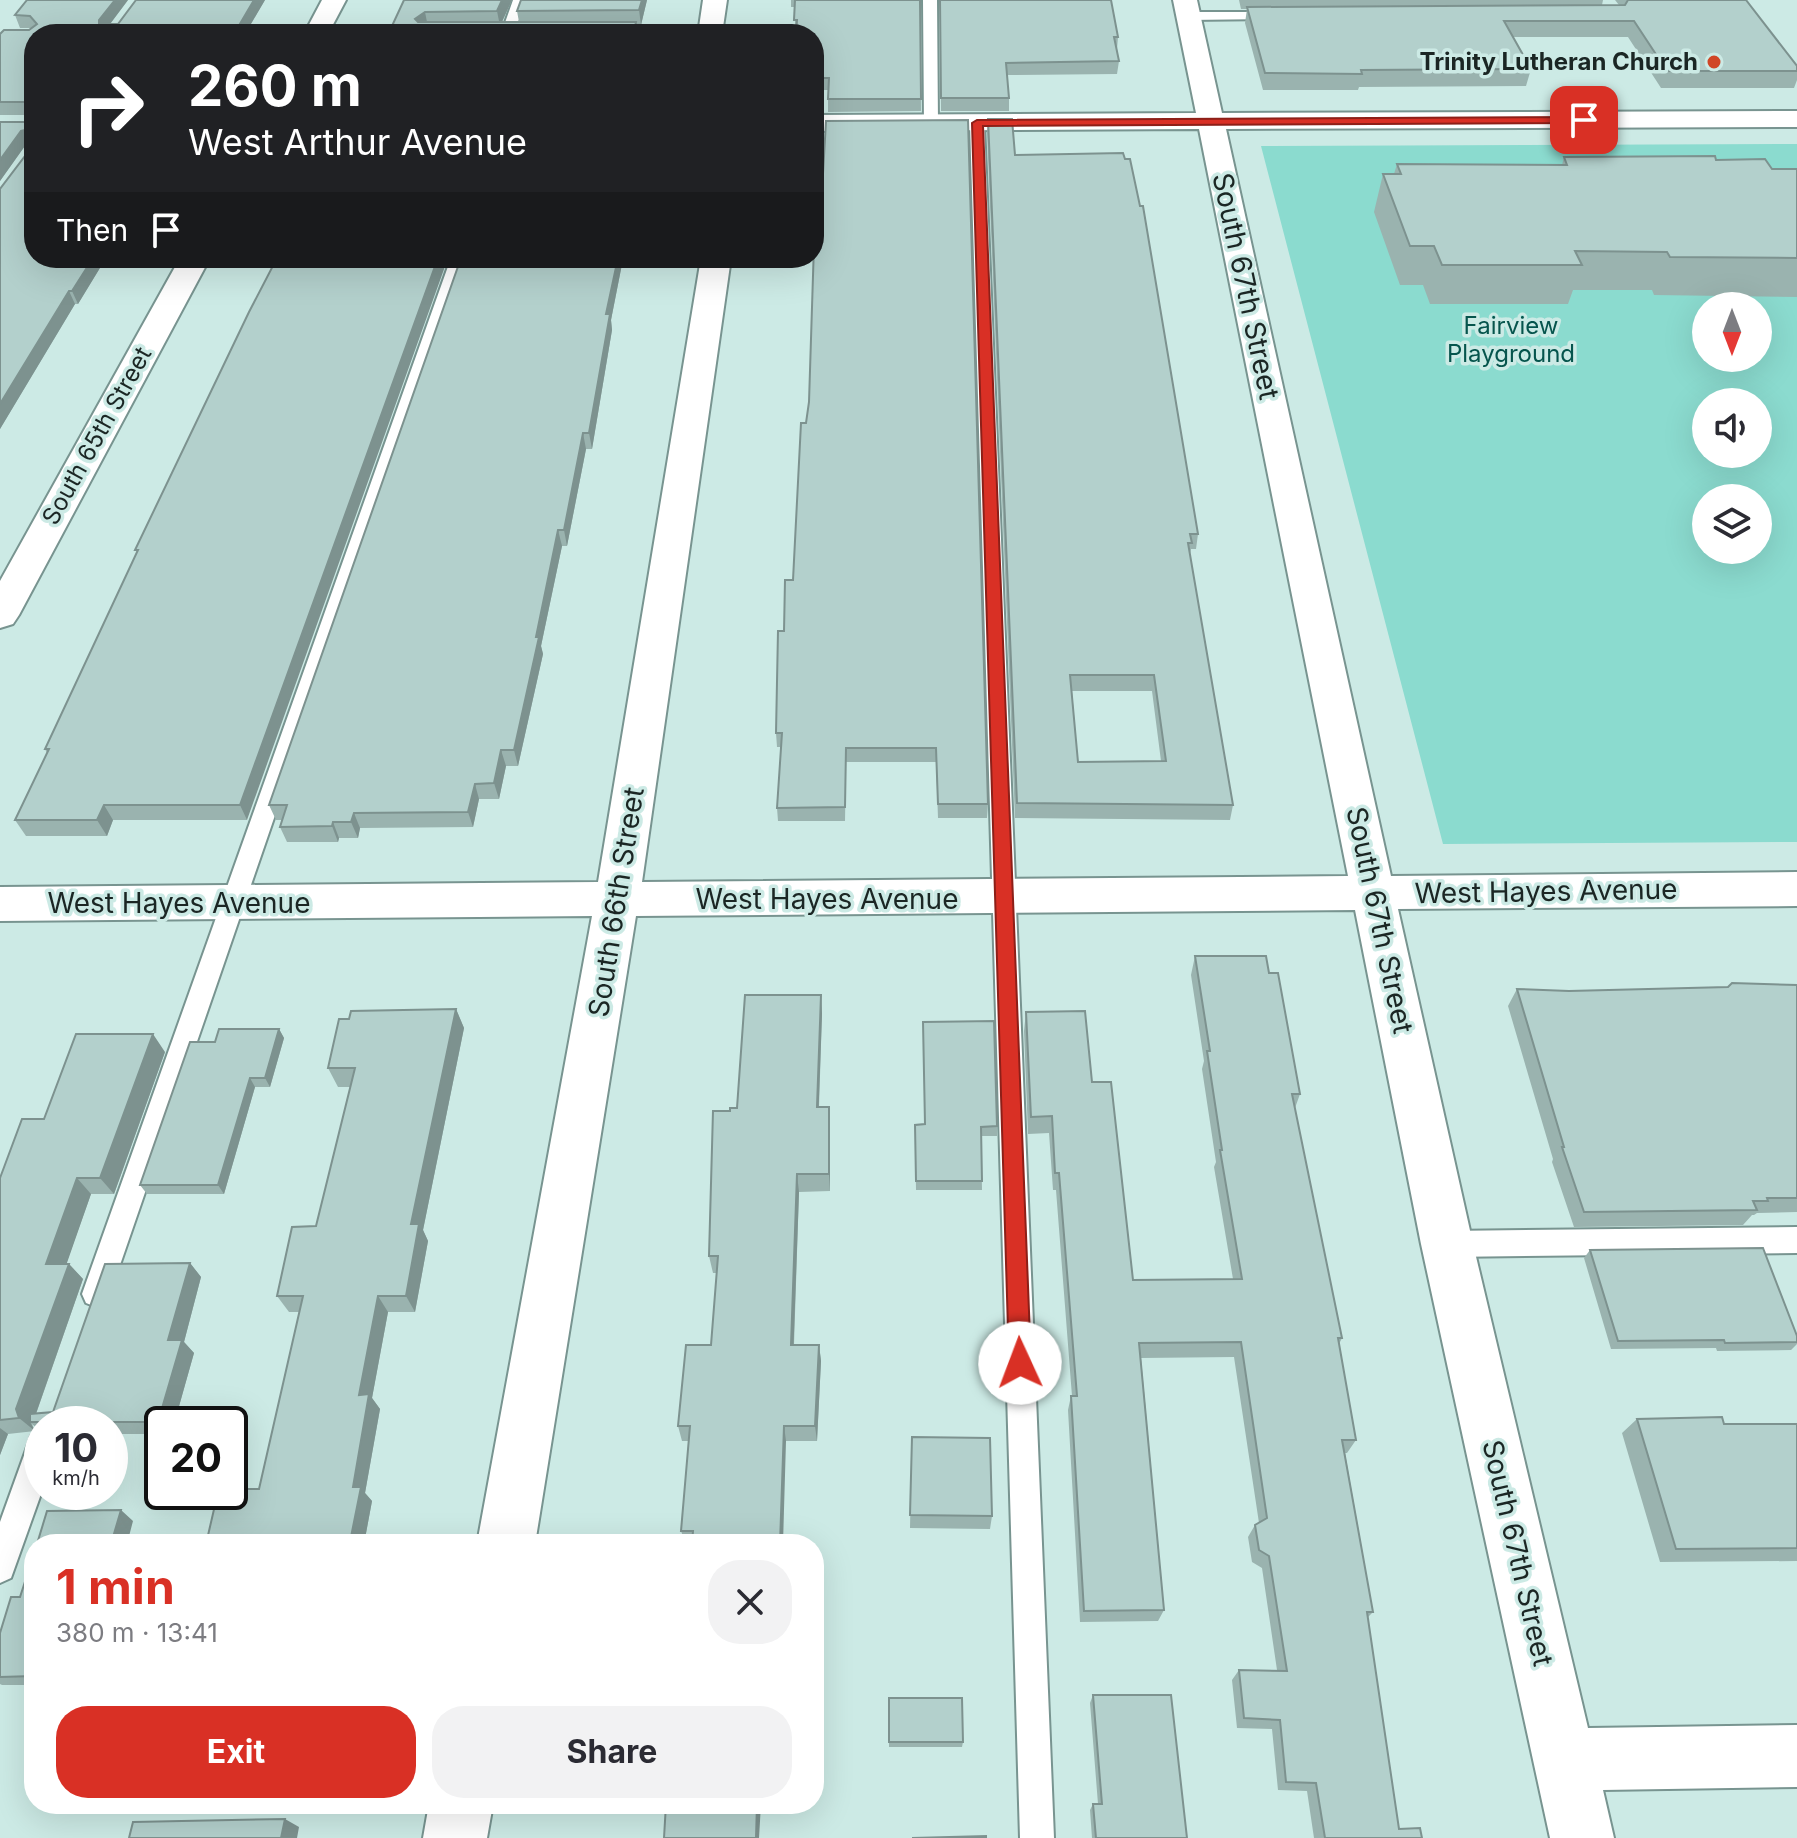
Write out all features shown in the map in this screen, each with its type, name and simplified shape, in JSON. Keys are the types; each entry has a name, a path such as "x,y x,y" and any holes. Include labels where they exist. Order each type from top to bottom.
{"street":[{"path":"321,24 334,0"},
{"path":"711,24 715,0"},
{"name":"South 67th Street","path":"1187,8 1447,1244 1582,1838"},
{"path":"824,123 1797,119"},
{"name":"South 65th Street","path":"0,615 190,268"},
{"name":"South 66th Street","path":"508,1534 617,901 714,268"},
{"name":"West Hayes Avenue","path":"0,904 1797,889"},
{"path":"1565,1760 1797,1756"},
{"path":"455,1838 459,1814"}],"lane":[{"path":"511,24 520,0"},
{"path":"930,0 931,124"},
{"path":"1187,8 1286,16"},
{"path":"977,123 1037,1838"},
{"path":"87,1319 455,268"},
{"path":"1447,1244 1797,1240"},
{"path":"0,1567 24,1498"}],"green space":[{"name":"Fairview Playground","path":"1797,144 1797,842 1443,844 1261,146"}],"building":[{"path":"27,0 115,0 99,24 37,24 30,16 15,15"},
{"path":"136,0 254,0 240,24 118,24"},
{"path":"404,0 502,0 497,11 425,12 415,19 418,22 636,22 636,24 393,24"},
{"path":"521,0 642,0 639,10 517,11"},
{"path":"795,0 920,0 921,99 828,99 829,78 824,78 824,24 797,24 797,20 794,20"},
{"path":"940,0 1111,0 1119,61 1006,63 1009,98 941,98"},
{"path":"1628,0 1746,0 1797,66 1797,71 1667,71 1634,21 1504,21 1531,69 1361,70 1362,74 1265,73 1247,7 1625,5"},
{"path":"4,30 24,30 24,102 0,102 0,34"},
{"path":"988,119 1012,119 1015,155 1123,153 1125,159 1130,159 1140,206 1143,206 1198,534 1190,534 1192,543 1188,543 1233,805 1017,803","holes":["1070,675 1154,675 1166,761 1078,762"]},
{"path":"968,120 988,804 938,804 936,748 846,748 845,807 777,808 782,733 776,733 778,631 784,631 785,580 793,580 801,423 806,423 809,402 813,268 824,268 826,121"},
{"path":"0,122 24,122 24,130 0,160"},
{"path":"1715,156 1716,160 1765,159 1772,169 1797,169 1797,258 1670,257 1667,252 1575,251 1582,265 1442,265 1434,246 1410,246 1383,174 1401,174 1397,164 1567,165 1564,157"},
{"path":"24,157 24,268 87,268 69,291 0,404 0,189"},
{"path":"272,268 434,268 240,805 104,805 97,820 15,820 138,550 135,550"},
{"path":"457,268 616,268 589,433 583,433 564,530 558,530 514,750 501,750 494,783 475,784 468,812 354,813 351,822 333,822 332,826 280,827 287,805 269,805"},
{"path":"1195,956 1266,956 1269,973 1278,973 1300,1094 1292,1094 1342,1338 1338,1338 1356,1440 1342,1440 1373,1612 1367,1612 1399,1829 1420,1828 1422,1838 1325,1838 1316,1783 1286,1782 1280,1720 1244,1718 1239,1670 1287,1671 1269,1556 1259,1550 1255,1525 1267,1518 1241,1342 1139,1343 1164,1610 1084,1611 1071,1396 1077,1396 1059,1173 1055,1173 1052,1116 1031,1117 1026,1012 1085,1011 1092,1082 1111,1082 1133,1280 1242,1279 1220,1150 1207,1051 1210,1051"},
{"path":"1732,983 1797,985 1797,1198 1753,1201 1757,1210 1584,1212 1517,989 1569,991 1728,987"},
{"path":"745,995 821,995 817,1107 829,1107 829,1174 797,1174 791,1345 819,1345 815,1426 784,1426 780,1534 693,1534 693,1531 681,1531 690,1426 678,1426 686,1345 711,1345 718,1256 709,1256 713,1111 737,1108"},
{"path":"456,1009 411,1224 419,1224 406,1296 378,1296 359,1395 369,1394 353,1487 361,1487 352,1534 208,1534 214,1510 248,1510 248,1489 259,1489 303,1296 277,1296 292,1227 316,1226 355,1068 328,1068 339,1019 349,1019 351,1011"},
{"path":"994,1021 997,1126 981,1127 982,1181 916,1181 915,1125 925,1124 923,1022"},
{"path":"219,1029 279,1029 265,1078 250,1078 218,1185 140,1185 190,1042 215,1042"},
{"path":"76,1034 153,1034 100,1178 77,1178 46,1264 69,1264 16,1409 19,1418 0,1420 0,1178 22,1119 44,1119"},
{"path":"1763,1248 1797,1342 1618,1341 1590,1250"},
{"path":"190,1263 168,1340 182,1340 163,1406 144,1406 144,1422 128,1422 128,1406 55,1406 105,1264"},
{"path":"1722,1417 1724,1424 1797,1424 1797,1548 1676,1549 1637,1419"},
{"path":"912,1437 990,1438 992,1516 910,1515"},
{"path":"121,1510 114,1534 40,1534 47,1511"},
{"path":"24,1585 24,1676 0,1677 0,1633 11,1597 20,1597"},
{"path":"1093,1695 1171,1695 1187,1838 1096,1838 1093,1804 1102,1804"},
{"path":"889,1698 962,1698 963,1742 889,1742"},
{"path":"665,1814 757,1814 756,1838 664,1838"},
{"path":"285,1819 281,1838 129,1838 133,1822"},
{"path":"986,1836 986,1838 912,1838"}],"place":[{"name":"Trinity Lutheran Church","path":"1714,62"}],"route":[{"path":"1020,1363 977,123 1584,120"}]}
